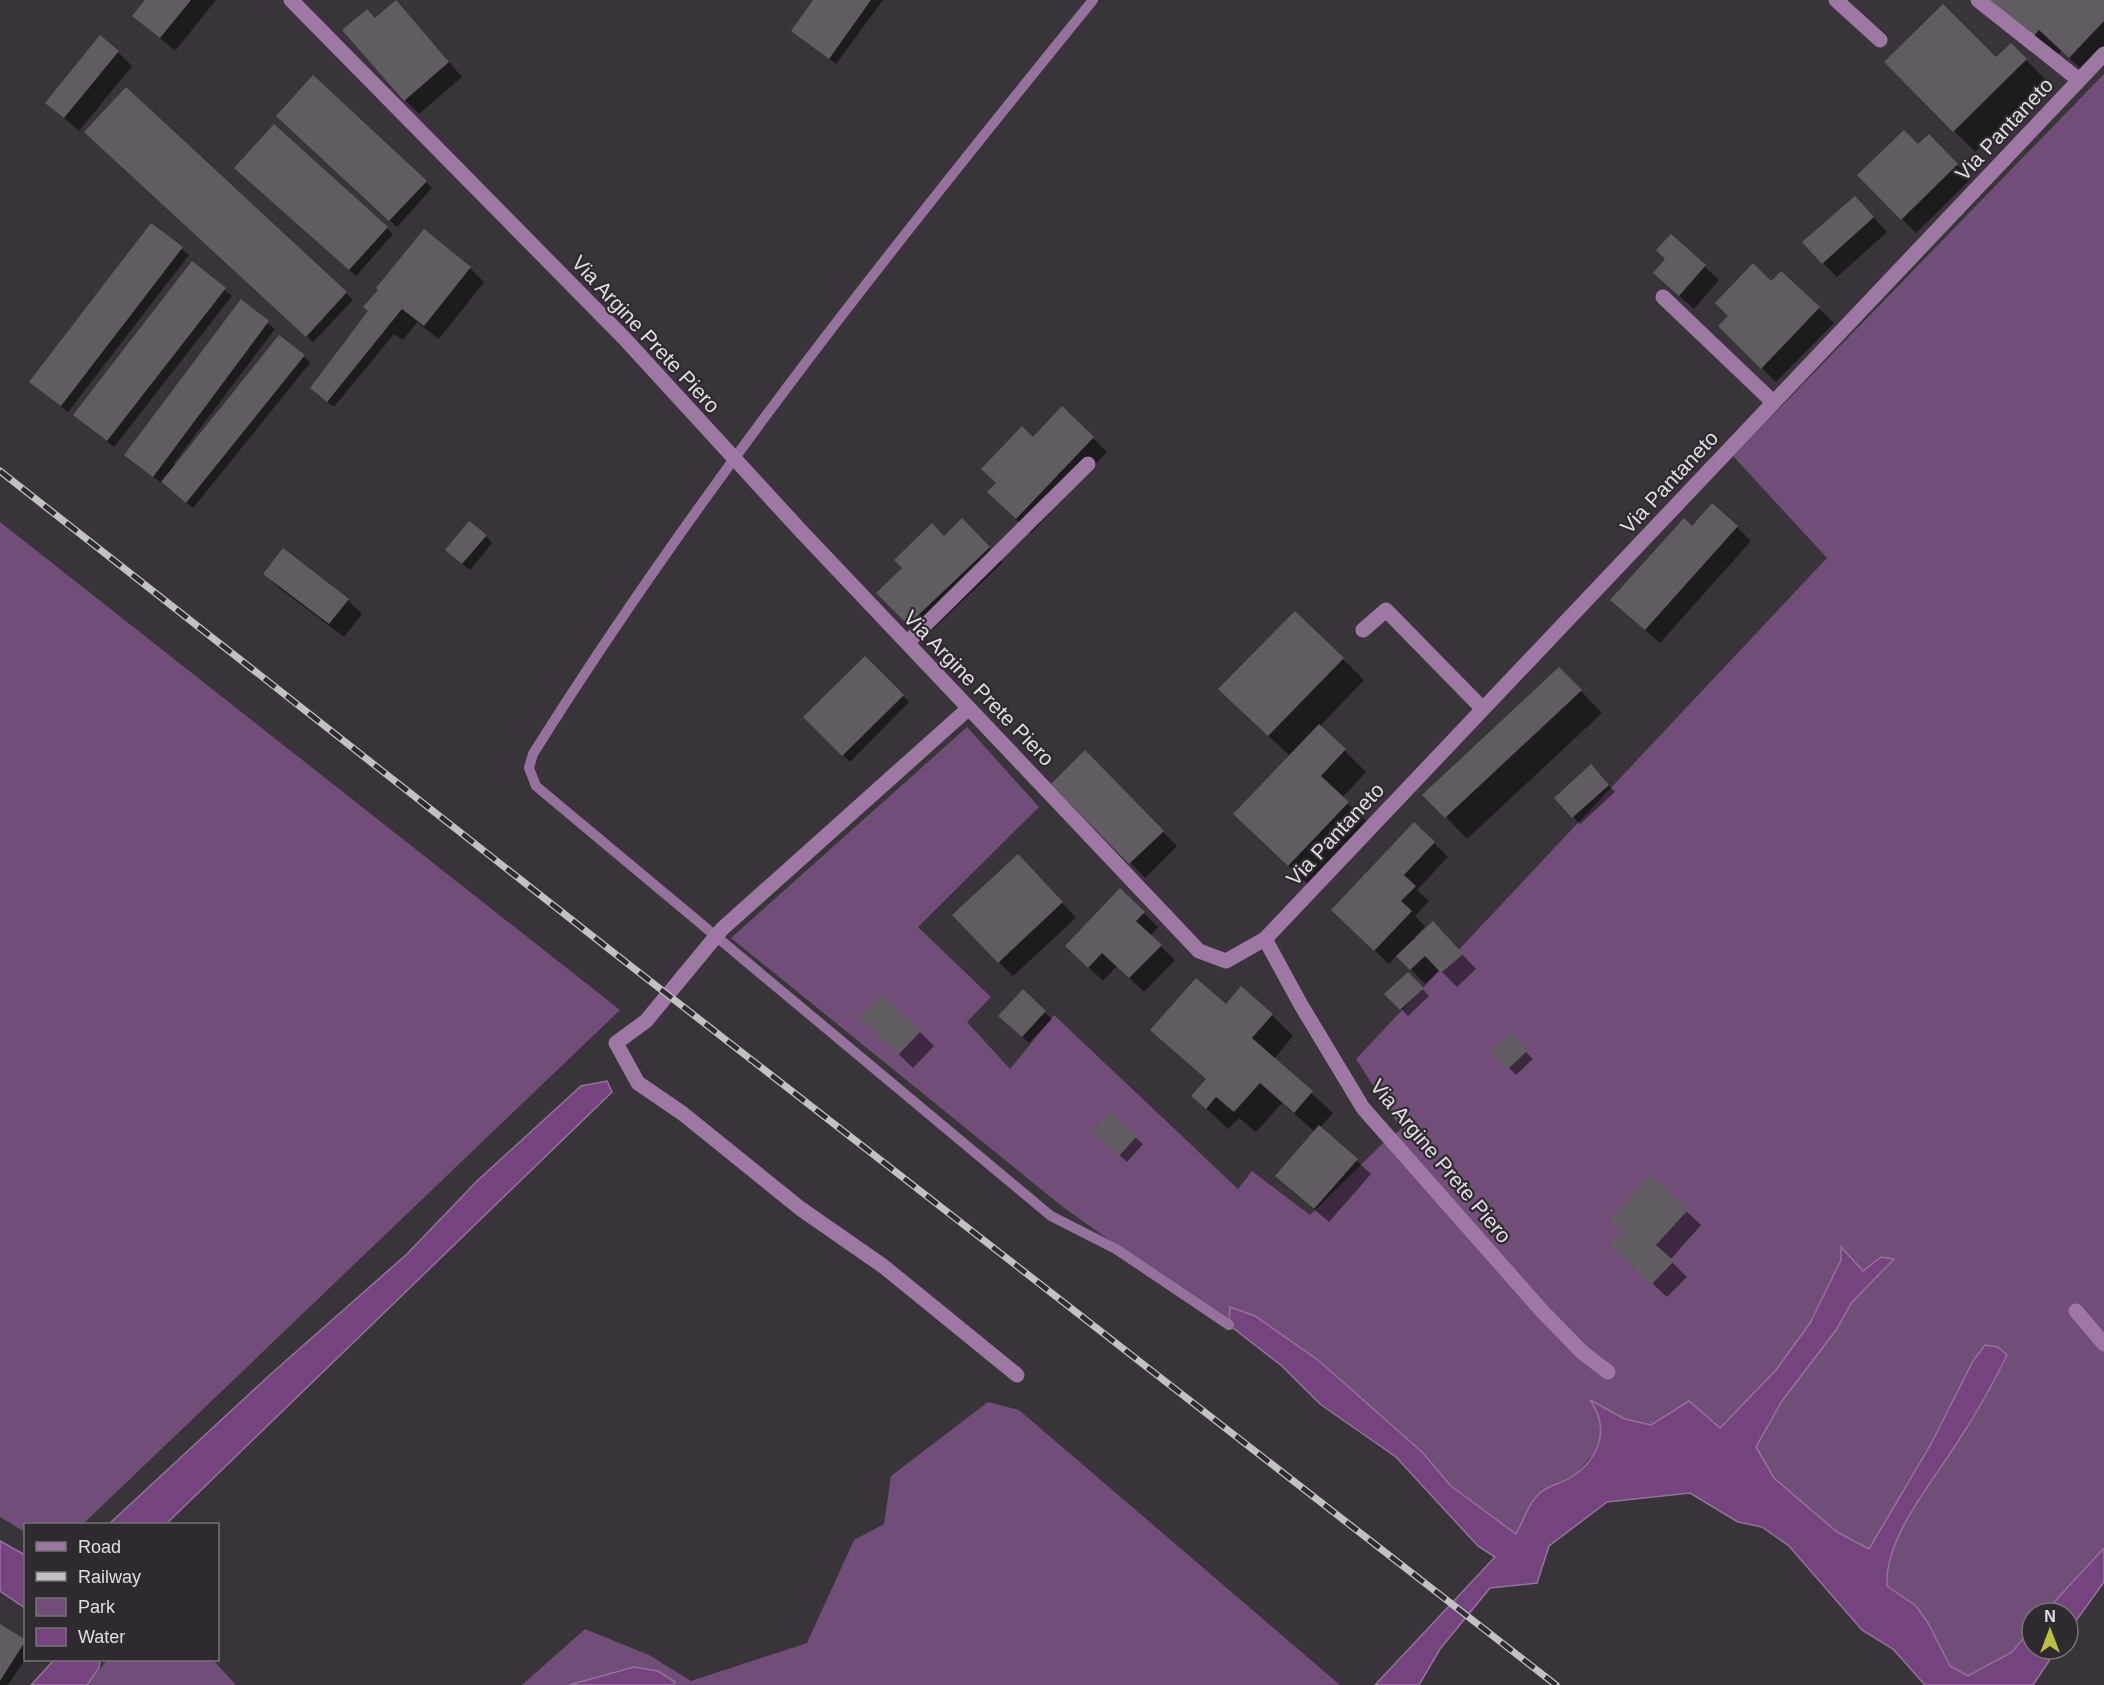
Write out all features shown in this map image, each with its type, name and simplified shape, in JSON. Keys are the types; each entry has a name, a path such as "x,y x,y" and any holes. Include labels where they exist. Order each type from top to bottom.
{"street":[{"name":"Via Argine Prete Piero","path":"291,0 624,338 723,447 1198,951 1226,961 1265,939 1301,1005 1364,1108 1542,1311 1582,1352 1608,1372"},
{"path":"1836,0 1880,40"},
{"path":"1978,0 2079,80"},
{"name":"Via Pantaneto","path":"1265,939 2104,54"},
{"path":"1663,297 1773,402"},
{"path":"907,643 1088,464"},
{"path":"1363,630 1386,610 1483,709"},
{"path":"969,708 722,929 646,1021 616,1043 638,1083 682,1113 801,1209 883,1266 1017,1375"},
{"path":"2076,1311 2104,1344"}],"green space":[{"path":"2104,74 2104,1550 2055,1601 2020,1601 2020,1642 2012,1652 1969,1676 1950,1667 1928,1623 1916,1607 1887,1586 1888,1568 1901,1530 1971,1422 2007,1355 1931,1444 1869,1549 1837,1532 1773,1478 1756,1447 1782,1401 1836,1330 1852,1302 1893,1259 1881,1257 1863,1271 1841,1248 1841,1260 1810,1323 1776,1370 1719,1428 1689,1401 1651,1425 1625,1419 1591,1401 1598,1412 1602,1431 1599,1447 1574,1476 1537,1495 1516,1534 1451,1486 1422,1452 1318,1360 1255,1316 1230,1308 1229,1325 1063,1207 731,938 967,727 1039,807 918,927 991,997 967,1022 1010,1069 1054,1015 1238,1189 1252,1171 1310,1215 1381,1145 1401,1129 1356,1059 1827,558 1733,456"},
{"path":"0,522 620,1010 84,1523 24,1523 24,1531 0,1517"},
{"path":"988,1402 1019,1410 1340,1685 522,1685 585,1629 649,1655 691,1681 807,1643 854,1540 884,1524 891,1476"},
{"path":"106,1661 214,1661 236,1685 87,1685"}],"water":[{"path":"607,1081 612,1092 167,1523 110,1523 272,1373 407,1254 477,1181 581,1086"},
{"path":"1841,1247 1863,1271 1881,1257 1894,1259 1852,1302 1836,1330 1782,1401 1756,1447 1774,1478 1837,1532 1869,1549 1931,1444 1973,1361 1985,1345 1998,1347 2007,1355 1971,1421 1901,1530 1888,1568 1887,1586 1916,1606 1928,1623 1950,1666 1968,1676 2012,1652 2020,1642 2020,1661 2049,1661 2033,1685 1925,1685 1893,1649 1862,1630 1789,1546 1762,1527 1738,1522 1690,1493 1607,1502 1549,1546 1537,1583 1490,1588 1440,1649 1419,1685 1375,1685 1495,1557 1478,1546 1396,1457 1320,1404 1282,1366 1229,1325 1230,1307 1255,1316 1318,1360 1422,1452 1451,1486 1516,1534 1530,1505 1539,1493 1573,1476 1596,1451 1601,1431 1600,1421 1590,1400 1625,1419 1651,1425 1689,1401 1720,1428 1776,1370 1810,1323 1841,1260"},
{"path":"0,1541 24,1554 24,1607 0,1591"},
{"path":"2104,1548 2104,1582 2080,1615 2080,1601 2055,1601"},
{"path":"53,1661 100,1661 99,1668 87,1685 31,1685"},
{"path":"634,1667 658,1671 675,1682 673,1685 569,1685"}],"building":[{"path":"145,0 191,0 160,38 132,16"},
{"path":"396,0 449,62 404,101 342,30 367,9 375,18"},
{"path":"813,0 871,0 829,59 791,31"},
{"path":"1990,0 2104,0 2104,21 2069,58 2039,30 2030,41 1988,2"},
{"path":"1943,4 1996,57 2011,43 2027,59 1953,132 1884,62"},
{"path":"100,35 119,51 64,118 45,103"},
{"path":"313,75 427,181 389,221 276,116"},
{"path":"126,87 347,292 306,337 84,132"},
{"path":"274,124 388,227 349,270 234,168"},
{"path":"1904,130 1918,144 1929,134 1958,164 1901,220 1857,175"},
{"path":"1855,196 1874,217 1822,264 1802,242"},
{"path":"151,223 183,247 61,406 29,382"},
{"path":"424,229 471,267 424,326 402,309 327,402 310,388 368,311 363,307 378,290 376,288"},
{"path":"1671,234 1706,265 1679,296 1653,273 1665,259 1656,250"},
{"path":"192,261 226,288 107,441 73,415"},
{"path":"1753,263 1771,281 1781,271 1820,307 1761,369 1718,326 1728,316 1715,303"},
{"path":"241,299 269,321 153,477 124,455"},
{"path":"279,335 305,355 186,503 161,482"},
{"path":"1062,406 1094,437 1016,519 987,492 996,483 981,469 1022,426 1033,437"},
{"path":"1712,503 1738,526 1645,630 1610,600 1684,518 1692,526"},
{"path":"962,518 990,547 908,625 876,593 902,568 894,560 932,523 944,536"},
{"path":"469,521 487,535 462,564 445,550"},
{"path":"283,548 349,599 329,624 263,574"},
{"path":"1295,611 1344,658 1268,736 1218,689"},
{"path":"865,656 904,695 842,756 803,717"},
{"path":"1559,667 1582,690 1445,818 1422,795"},
{"path":"1319,724 1346,749 1321,776 1349,802 1288,866 1233,814"},
{"path":"1085,750 1164,831 1129,864 1051,784"},
{"path":"1591,764 1609,785 1572,818 1554,798"},
{"path":"1414,822 1435,842 1404,875 1416,886 1401,901 1412,911 1374,951 1331,910"},
{"path":"1018,854 1063,902 998,963 952,915"},
{"path":"1120,888 1145,912 1136,921 1162,945 1129,978 1102,953 1088,968 1065,946"},
{"path":"1433,921 1463,954 1441,973 1425,956 1410,970 1396,956"},
{"path":"1408,972 1424,988 1400,1010 1384,994"},
{"path":"1196,978 1226,1004 1241,986 1273,1014 1252,1038 1313,1091 1294,1113 1260,1083 1234,1112 1216,1097 1206,1109 1191,1096 1206,1079 1150,1030"},
{"path":"1023,989 1046,1011 1022,1037 998,1016"},
{"path":"881,994 921,1031 898,1055 859,1017"},
{"path":"1510,1034 1527,1051 1508,1069 1491,1051"},
{"path":"1110,1112 1137,1136 1119,1156 1092,1132"},
{"path":"1319,1125 1358,1159 1314,1209 1275,1176"},
{"path":"1650,1175 1688,1210 1656,1245 1674,1261 1652,1284 1609,1245 1621,1231 1609,1220"},
{"path":"0,1624 24,1639 24,1643 0,1681"}],"waterway":[{"path":"1093,0 873,275 731,463 597,655 533,754 529,768 536,786 1051,1216 1116,1249 1229,1325"}],"railway":[{"path":"0,471 614,953 1556,1685"}]}
